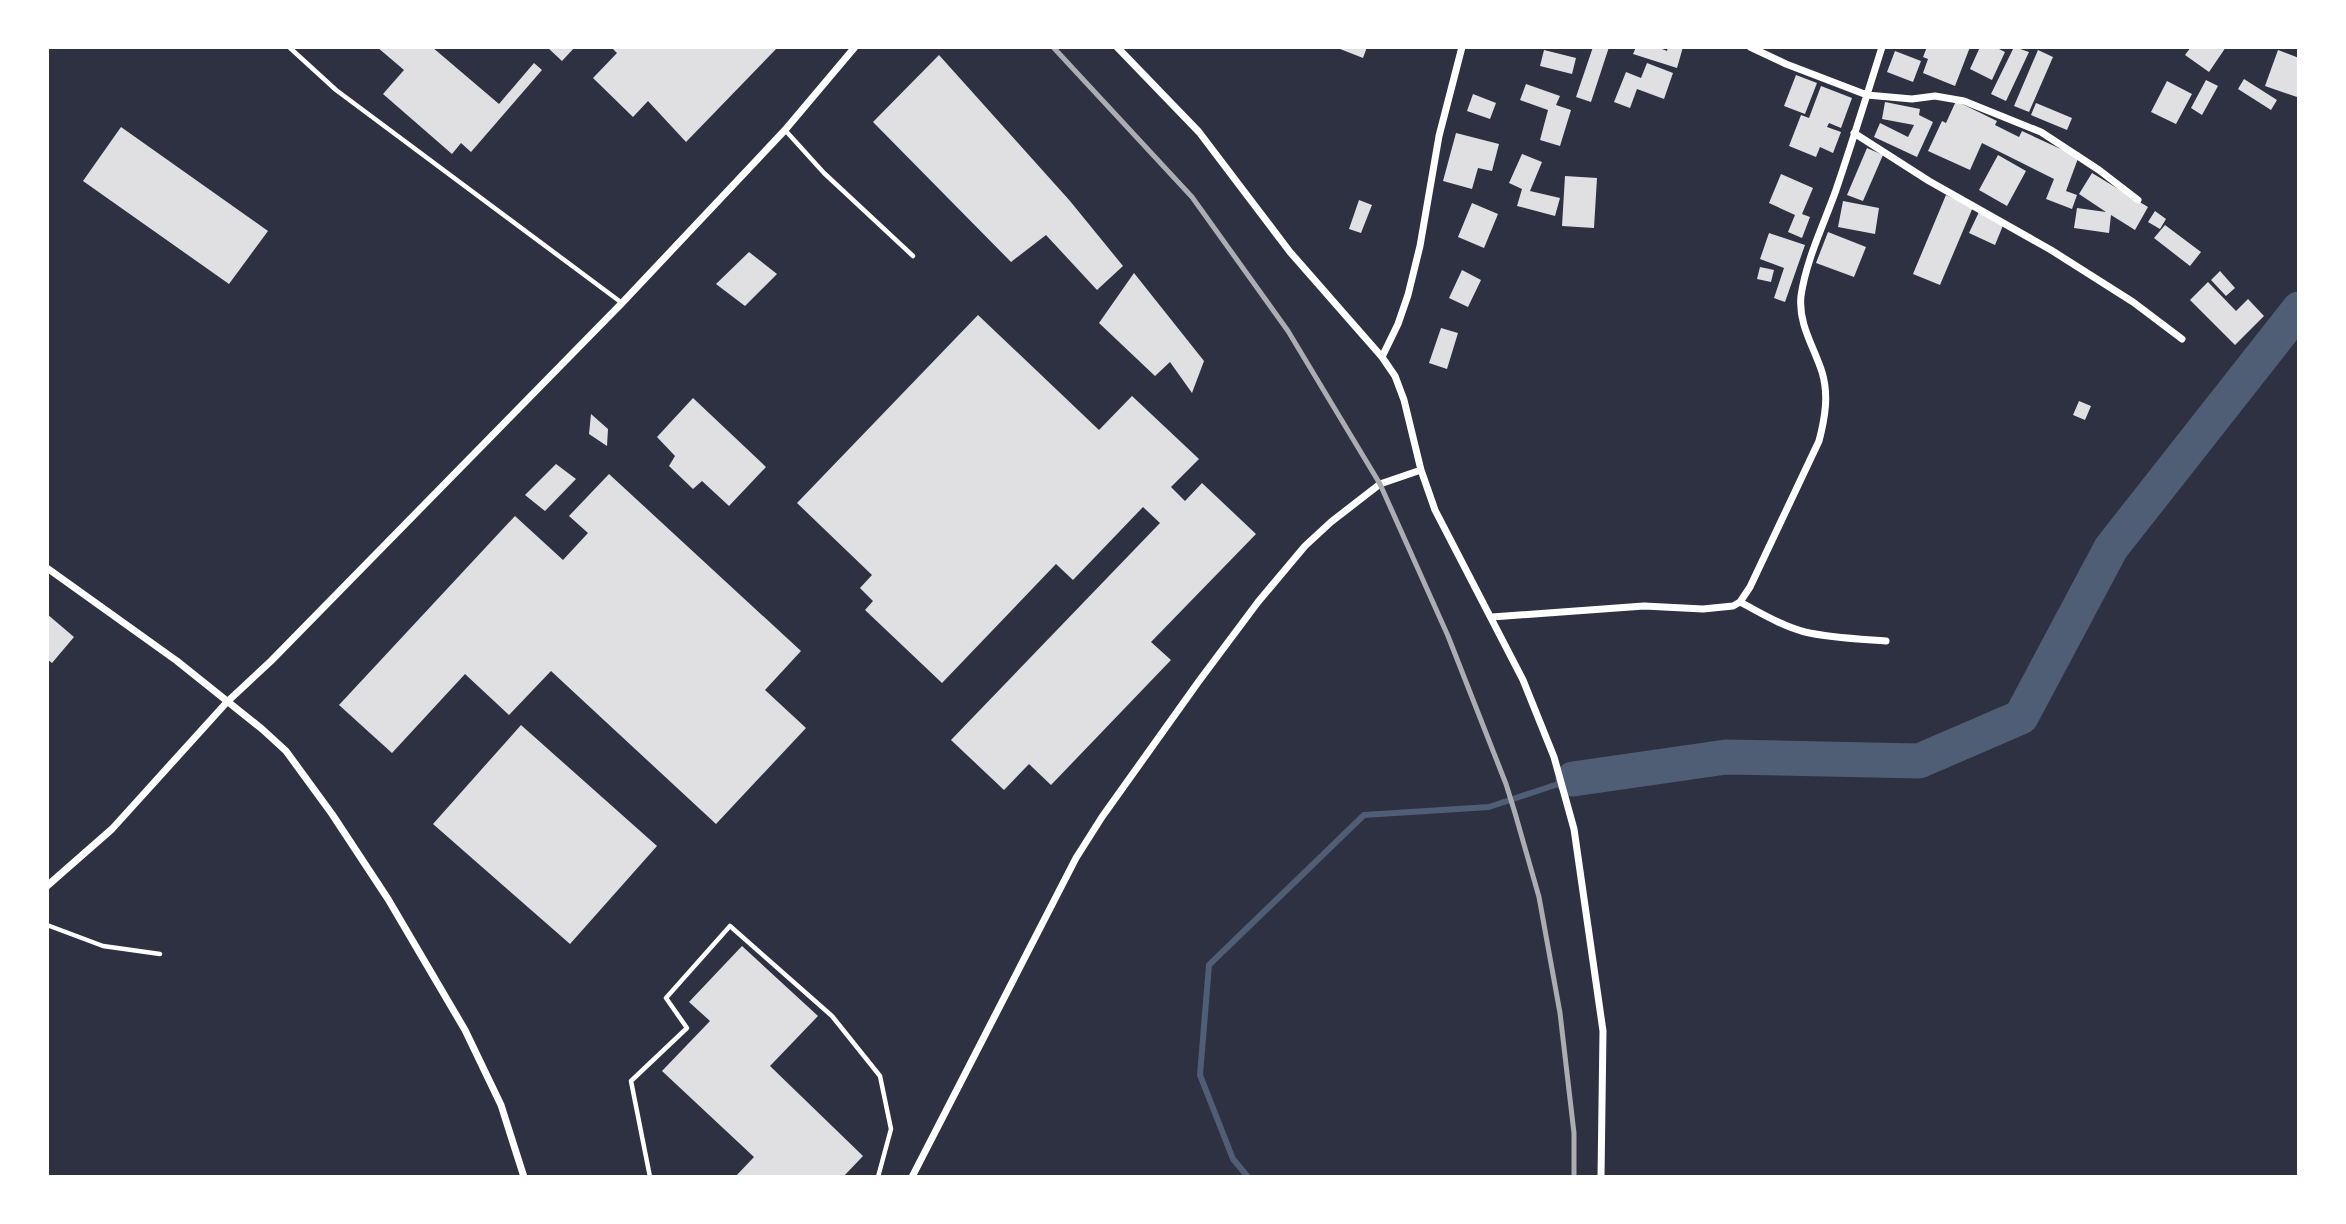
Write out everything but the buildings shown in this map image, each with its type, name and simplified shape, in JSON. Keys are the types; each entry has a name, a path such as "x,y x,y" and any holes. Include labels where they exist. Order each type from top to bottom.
{"street":[{"path":"47,886 112,829 227,702 271,661 622,303 785,130 855,47"},
{"path":"1117,47 1199,132 1290,253 1382,357 1395,376 1404,400 1421,470 1436,510 1523,680 1554,757 1574,829 1603,1031 1601,1177"},
{"path":"1382,357 1408,295 1420,246 1439,136 1462,47"},
{"path":"1750,47 1786,64 1867,94 1912,99 1935,96 1964,101 2040,132 2099,170 2138,200"},
{"path":"1492,617 1644,606 1703,609 1733,606 1740,602 1750,587 1819,441 1825,417 1826,395 1822,374 1801,313 1801,294 1810,259 1882,47"},
{"path":"1854,133 1929,181 2051,250 2133,302 2182,339"},
{"path":"912,1177 1076,858 1183,704 1258,602 1305,547 1331,522 1380,484 1421,470"},
{"path":"47,568 177,662 286,751 332,814 387,899 465,1030 500,1105 524,1177"},
{"path":"1740,602 1776,621 1804,631 1834,637 1886,641"}],"lane":[{"path":"289,47 336,90 622,303"},
{"path":"785,130 824,173 913,256"},
{"path":"47,925 103,946 160,954"},
{"path":"650,1177 631,1081 687,1028 666,998 730,926 832,1016 880,1076 891,1129 878,1177"}],"waterway":[{"path":"1573,779 1726,757 1919,761 2021,717 2111,548 2299,309"},
{"path":"1248,1177 1233,1159 1200,1075 1209,965 1364,815 1489,807 1573,779"}],"railway":[{"path":"1053,47 1192,197 1288,331 1380,484 1448,636 1506,784 1539,897 1560,1013 1574,1133 1574,1177"}]}
